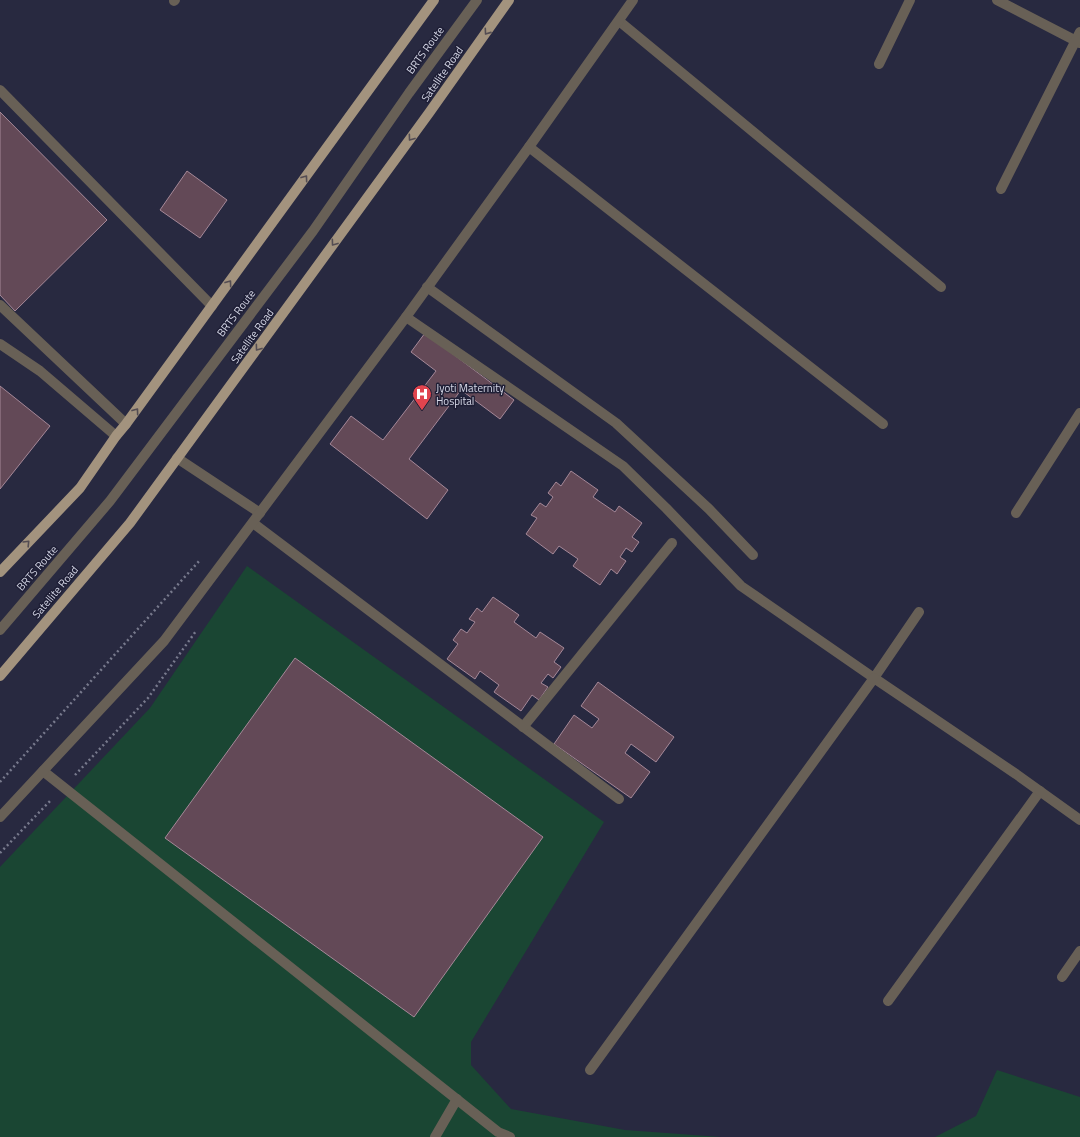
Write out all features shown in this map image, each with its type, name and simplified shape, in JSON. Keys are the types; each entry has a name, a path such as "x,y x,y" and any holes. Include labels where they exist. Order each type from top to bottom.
{"main road":[{"path":"0,572 80,488 116,436 434,0"},
{"name":"Satellite Road","path":"0,676 130,522 429,113 509,0"}],"street":[{"name":"BRTS Route","path":"0,630 110,501 313,231 408,93 477,0"},
{"path":"0,817 164,642 406,317 633,0"},
{"path":"879,64 910,0"},
{"path":"996,0 1078,38 1001,189"},
{"path":"619,21 941,288"},
{"path":"0,90 212,306"},
{"path":"529,147 883,424"},
{"path":"427,287 616,423 709,509 753,555"},
{"path":"0,305 126,424"},
{"path":"406,317 623,466 666,508 741,586 1010,770 1080,820"},
{"path":"0,344 40,371 116,436"},
{"path":"1016,513 1080,412"},
{"path":"177,458 260,512"},
{"path":"252,523 619,799"},
{"path":"523,727 672,543"},
{"path":"590,1070 874,678 919,612"},
{"path":"43,771 498,1132 510,1137"},
{"path":"888,1001 1040,792"},
{"path":"1062,977 1080,951"},
{"path":"435,1137 457,1099"}],"path":[{"path":"0,782 203,556"}],"green space":[{"path":"247,566 604,822 471,1042 471,1065 511,1109 625,1130 721,1137 0,1137 0,867 150,708"},
{"path":"997,1070 1080,1097 1080,1137 935,1137 976,1116"}],"building":[{"path":"0,112 107,220 15,311 0,295"},
{"path":"187,171 227,200 200,238 160,210"},
{"path":"425,333 514,400 500,419 461,390 409,459 448,490 427,519 330,444 351,416 383,440 436,371 411,352"},
{"path":"0,386 50,426 0,489"},
{"path":"571,471 598,490 593,497 615,512 619,506 642,523 632,537 639,542 632,552 626,548 620,557 626,561 617,574 611,569 600,585 573,566 578,559 559,546 553,554 526,534 537,518 531,515 540,503 546,507 553,497 548,493 556,482 561,486"},
{"path":"493,597 519,615 514,622 536,638 540,632 564,648 554,662 561,667 553,678 548,674 541,683 548,687 539,700 532,695 521,711 494,692 499,685 480,671 475,679 447,659 458,644 453,640 461,629 467,633 475,622 469,619 477,608 482,612"},
{"path":"295,658 543,837 414,1017 165,838"},
{"path":"598,682 674,737 656,762 631,744 625,753 650,772 631,798 554,744 574,715 592,728 599,719 581,706"}],"place":[{"name":"Jyoti Maternity Hospital","path":"422,411"}]}
